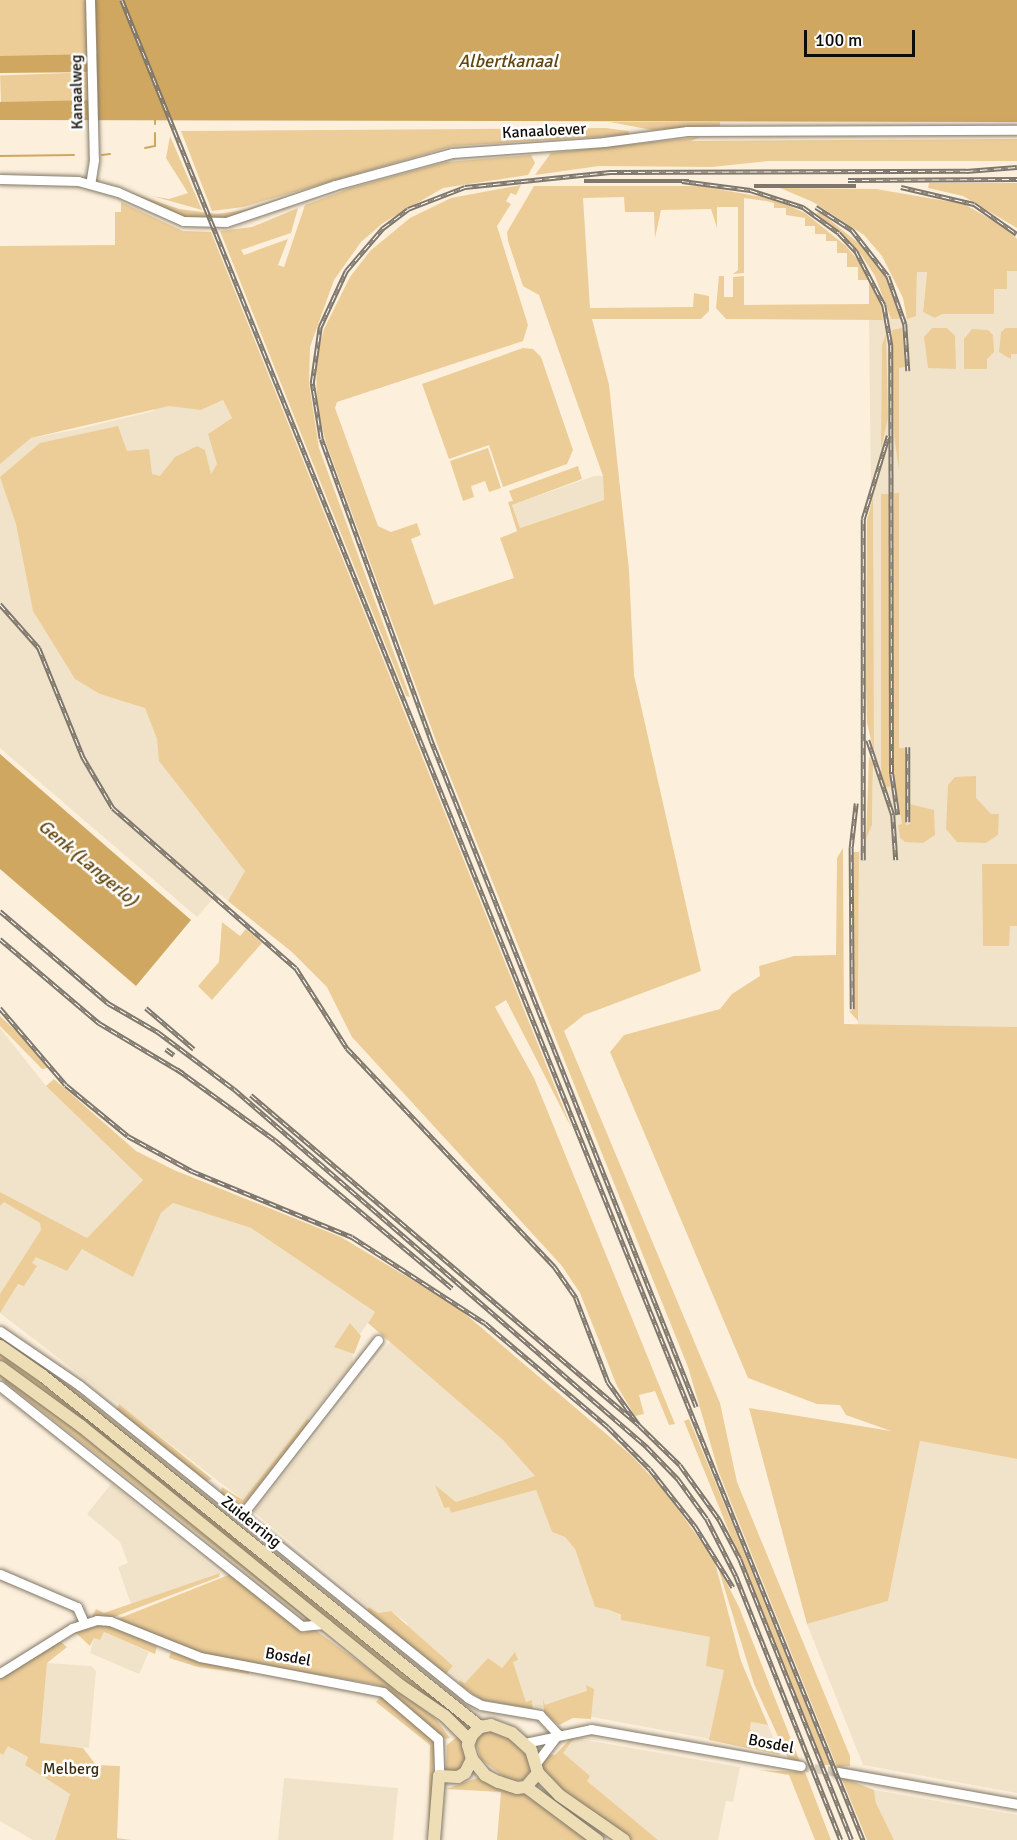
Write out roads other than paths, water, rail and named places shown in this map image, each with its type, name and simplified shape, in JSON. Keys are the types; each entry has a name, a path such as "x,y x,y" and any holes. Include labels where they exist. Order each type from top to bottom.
{"main road":[{"name":"Zuiderring","path":"0,1346 43,1376 480,1727 499,1726 525,1743 537,1767 560,1795 624,1840"},
{"name":"Zuiderring","path":"0,1367 81,1426 401,1686 445,1716 469,1740"},
{"path":"480,1727 469,1740 472,1759 485,1775 506,1786 526,1787 597,1840"},
{"path":"439,1780 458,1777 465,1773 472,1759"},
{"path":"526,1787 537,1767"},
{"path":"439,1780 485,1775"},
{"path":"434,1840 439,1780"}],"street":[{"name":"Kanaalweg","path":"90,0 93,134 90,184"},
{"name":"Kanaaloever","path":"0,180 47,178 90,184 132,197 183,221 226,222 335,185 452,153 604,142 687,131 1017,130"},
{"name":"Zuiderring","path":"0,1330 79,1385 468,1698 481,1705 540,1716 558,1734"},
{"name":"Zuiderring","path":"242,1516 378,1340"},
{"path":"0,1386 302,1626 327,1624"},
{"path":"0,1574 76,1607 84,1623 0,1673"},
{"name":"Bosdel","path":"84,1623 110,1621 200,1657 373,1688 438,1739 439,1780"},
{"name":"Bosdel","path":"525,1743 558,1734 591,1729 801,1766"},
{"path":"537,1767 558,1734"},
{"path":"838,1772 1017,1804"}],"water":[{"name":"Albertkanaal","path":"95,0 1017,0 1017,122 0,120 0,102 98,100 97,72 0,73 0,56 97,54"},
{"name":"Genk (Langerlo)","path":"0,754 191,920 136,986 0,869"}],"waterway":[{"path":"145,148 155,146 155,133"},
{"path":"102,155 110,154"},
{"path":"0,156 74,155"}],"tunnel":[{"path":"801,1766 838,1772"}],"railway":[{"path":"122,0 863,1840"},
{"path":"696,1407 431,741 321,439 312,383 320,327 346,271 383,228 408,209 465,187 610,172 966,171 1017,167"},
{"path":"848,180 1017,179"},
{"path":"584,181 689,181"},
{"path":"682,181 750,190 803,207 839,233 856,251 884,305 891,345 892,774 898,815"},
{"path":"754,186 856,186"},
{"path":"901,187 974,204 1017,234"},
{"path":"816,207 852,230 888,276 905,324 908,371"},
{"path":"863,860 863,519 888,436"},
{"path":"0,604 39,648 83,757 113,808 296,968 347,1048 554,1266 576,1298 608,1382 639,1425"},
{"path":"868,740 893,815 896,860"},
{"path":"908,747 908,822"},
{"path":"852,1009 851,847 856,803"},
{"path":"0,911 108,1003 158,1032 234,1089 647,1447 678,1479 707,1519 736,1576 841,1840"},
{"path":"0,939 99,1023 183,1073"},
{"path":"0,1008 66,1085 128,1136 192,1171 352,1237 485,1323 608,1427 650,1469 695,1526 733,1587"},
{"path":"146,1008 194,1049"},
{"path":"166,1049 174,1055"},
{"path":"177,1069 275,1140 452,1288"},
{"path":"251,1095 639,1425 680,1465 719,1519 740,1559 852,1840"}],"park label":[{"name":"Melberg","path":"71,1769"}]}
